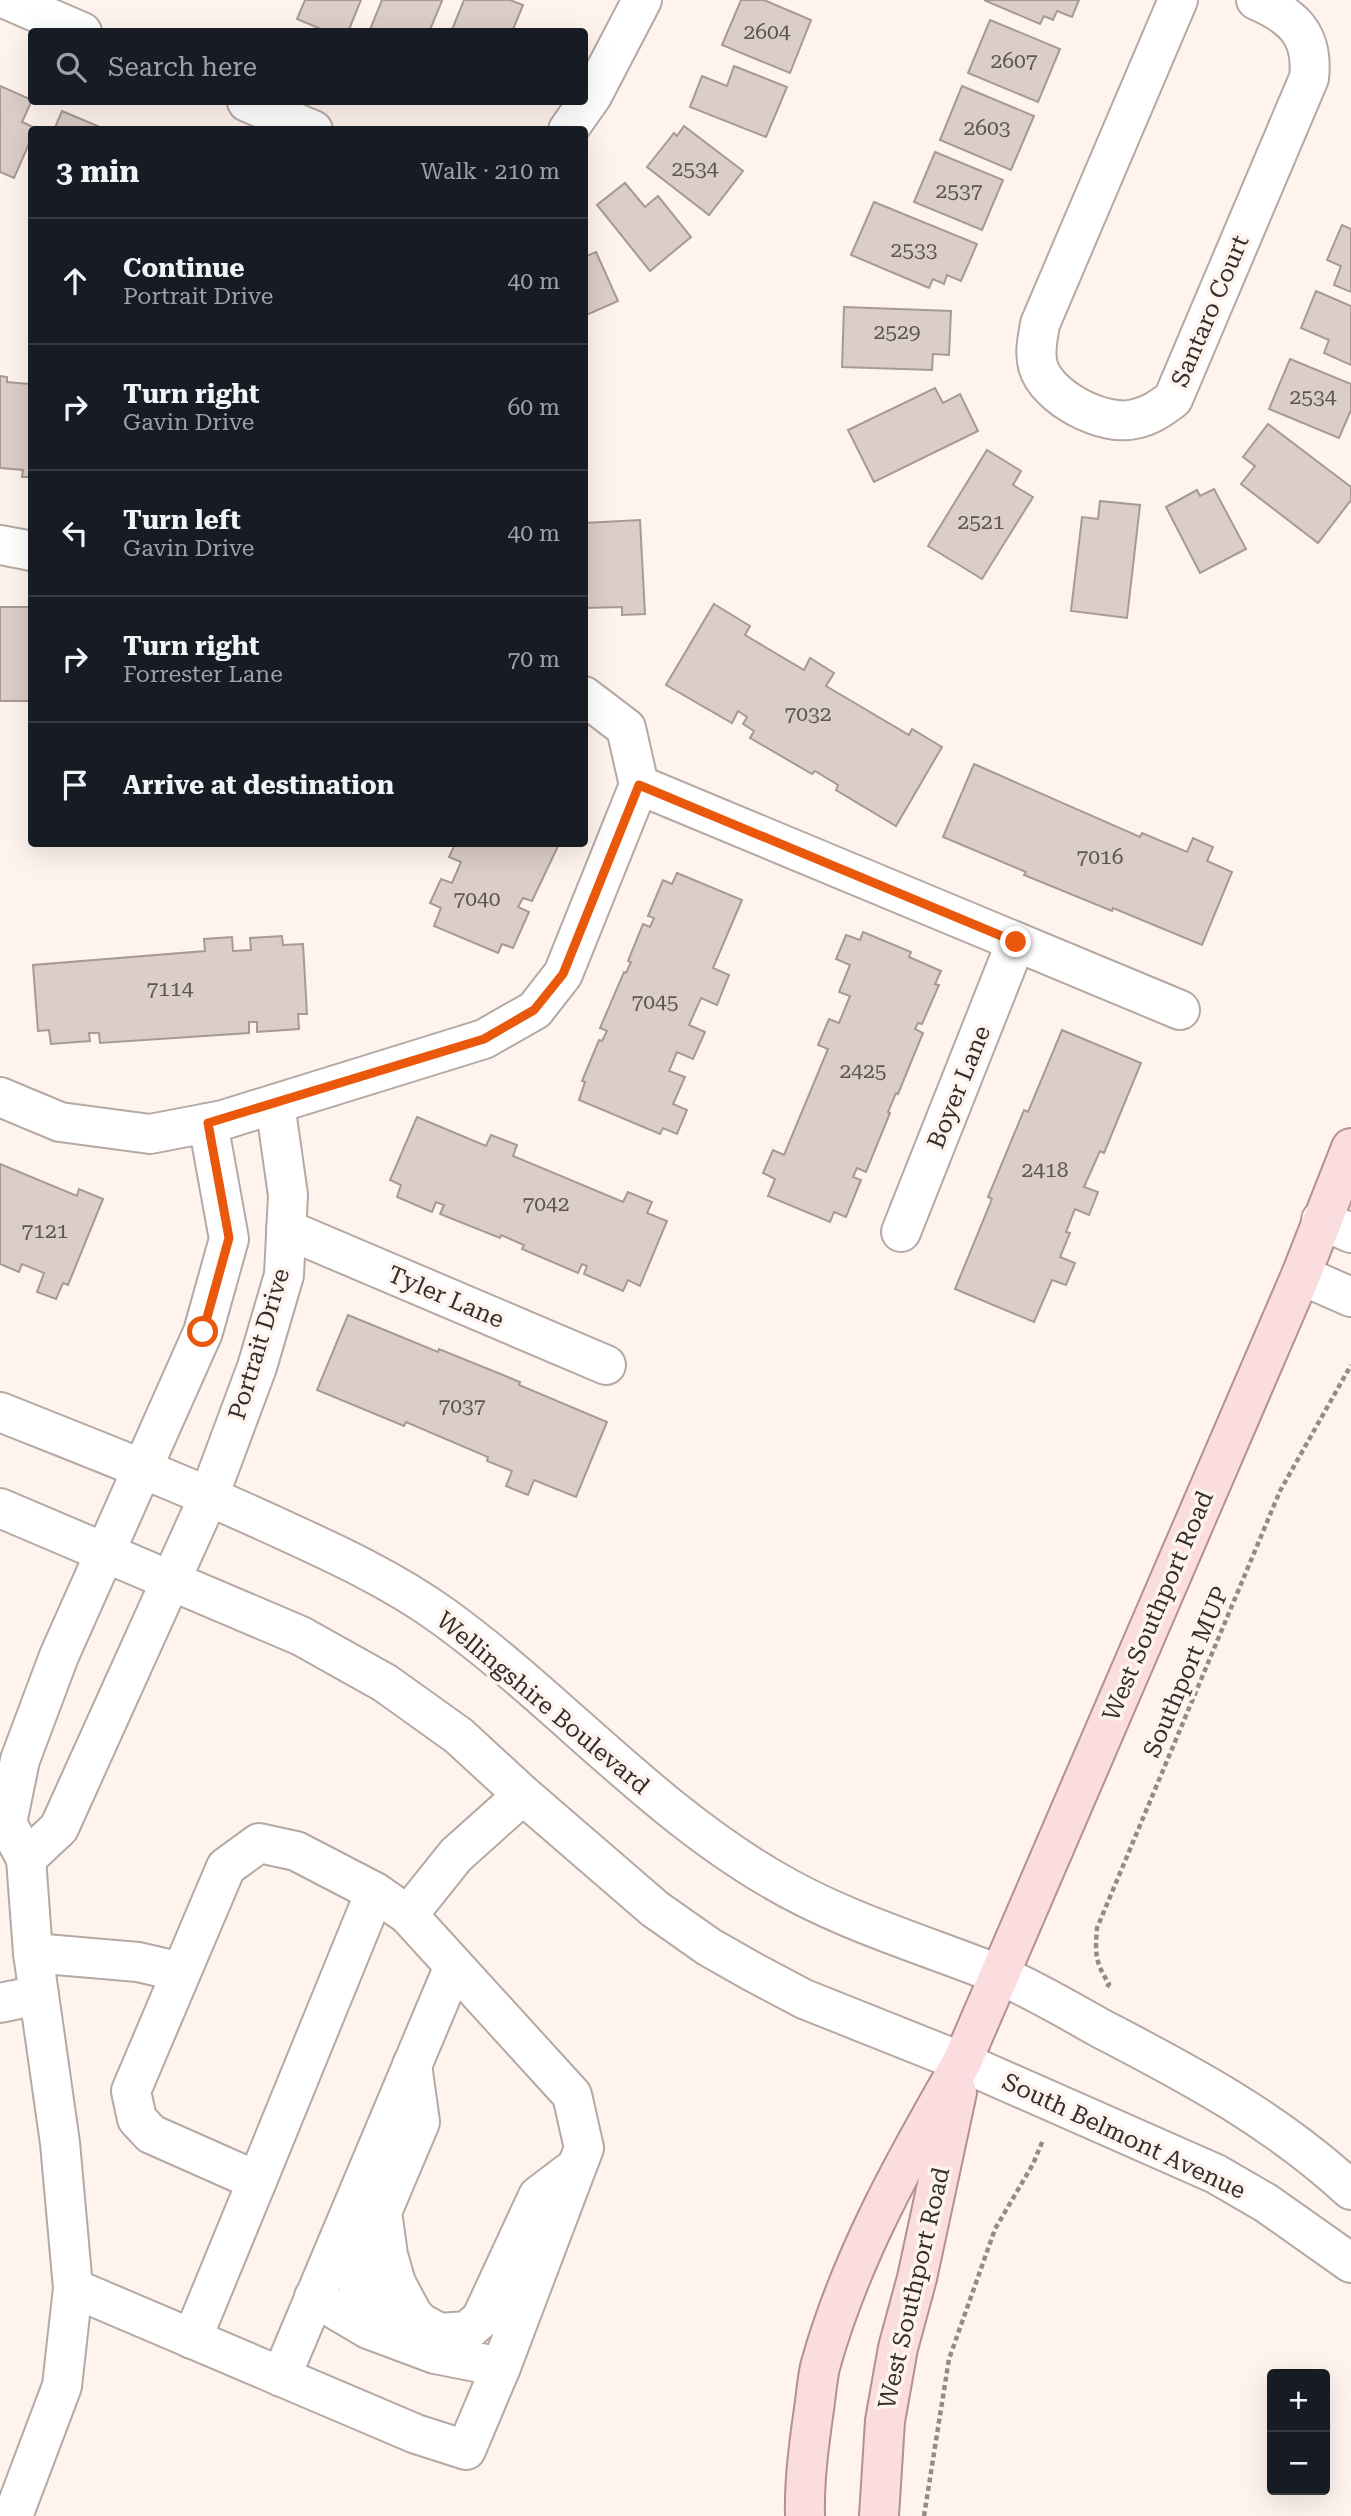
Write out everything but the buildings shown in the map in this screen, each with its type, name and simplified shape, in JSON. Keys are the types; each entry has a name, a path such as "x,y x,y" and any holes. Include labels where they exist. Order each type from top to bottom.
{"main road":[{"name":"West Southport Road","path":"805,2516 810,2434 820,2368 847,2290 878,2214 962,2062 1301,1275 1336,1226 1351,1148"},
{"name":"West Southport Road","path":"879,2516 885,2421 898,2348 935,2199 962,2062"}],"street":[{"path":"8,0 73,28"},
{"path":"588,102 642,0"},
{"name":"Santaro Court","path":"1178,0 1040,324 1036,341 1038,366 1042,377 1057,395 1072,404 1113,420 1135,419 1153,413 1173,399 1309,78 1308,45 1295,23 1281,12 1256,0"},
{"path":"254,105 304,126"},
{"path":"571,126 586,105"},
{"path":"0,545 28,550"},
{"path":"0,1097 60,1122 150,1134 208,1123 275,1104 484,1039 534,1010 563,974 639,785 626,728 588,699"},
{"path":"639,785 1180,1010"},
{"name":"Boyer Lane","path":"901,1232 1016,942"},
{"name":"Portrait Drive","path":"26,1859 59,1828 209,1496 257,1367 284,1275 288,1195 275,1104"},
{"path":"13,2516 62,2386 73,2288 60,2143 33,1953 26,1859 7,1823 20,1760 59,1656 203,1332 229,1238 208,1123"},
{"name":"Tyler Lane","path":"286,1229 606,1365"},
{"path":"1301,1275 1351,1297"},
{"name":"Wellingshire Boulevard","path":"0,1412 209,1496 344,1557 440,1614 495,1656 670,1809 724,1849 771,1879 830,1910 999,1975"},
{"path":"0,1508 301,1636 366,1671 416,1703 459,1736 655,1909 709,1947 804,1999 962,2062"},
{"path":"408,1915 456,1855 523,1795"},
{"path":"73,2288 416,2434 466,2450 584,2148 572,2095 408,1915 369,1906 296,1852 259,1843 226,1867 131,2091 137,2119 151,2134 257,2181"},
{"path":"145,2059 153,2097 163,2115 179,2125 229,2145 246,2145 262,2134 347,1936 369,1906"},
{"path":"192,2339 369,1906"},
{"path":"33,1953 138,1962 181,1972"},
{"path":"281,2376 454,1966"},
{"path":"999,1975 1181,2070 1250,2110 1315,2156 1351,2190"},
{"path":"0,2003 39,1995"},
{"name":"South Belmont Avenue","path":"962,2062 1216,2174 1266,2203 1351,2263"},
{"path":"412,2065 420,2122 382,2212 388,2255 396,2283 412,2315 421,2323 440,2333 467,2331 481,2319 538,2196 577,2166"},
{"path":"314,2297 368,2329 424,2350 500,2367"}],"path":[{"name":"Southport MUP","path":"1105,1992 1109,1984 1098,1967 1095,1954 1097,1928 1280,1491 1351,1365"},
{"path":"924,2516 949,2359 995,2229 1033,2164 1042,2142"}],"route":[{"path":"203,1332 229,1238 208,1123 484,1039 534,1010 563,974 639,785 1016,942"}]}
